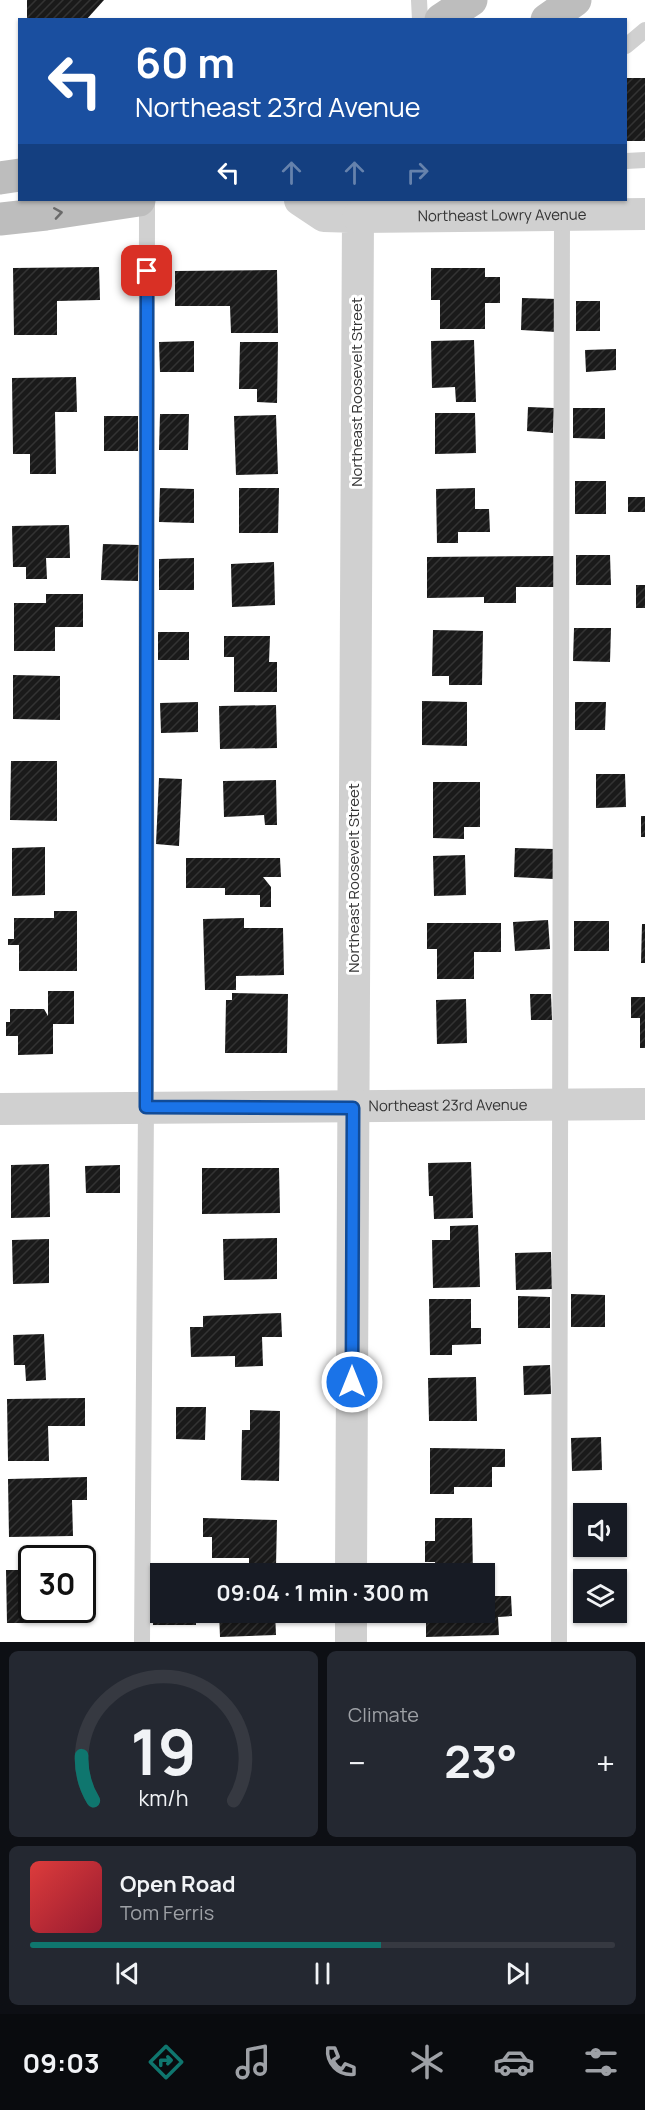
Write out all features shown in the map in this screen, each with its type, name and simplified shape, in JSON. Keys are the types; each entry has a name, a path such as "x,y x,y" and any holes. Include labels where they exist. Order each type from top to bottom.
{"main road":[{"path":"444,18 471,0"},
{"path":"0,178 18,175"},
{"path":"0,219 132,201"}],"street":[{"name":"Northeast Lowry Avenue","path":"358,217 412,208 562,215 601,207 645,214"},
{"path":"312,208 358,217"},
{"name":"Northeast Roosevelt Street","path":"351,1563 358,217"},
{"name":"Northeast 23rd Avenue","path":"0,1110 645,1104"},
{"path":"351,1623 351,1642"}],"lane":[{"path":"419,0 420,18"},
{"path":"627,45 645,30"},
{"path":"627,161 645,160"},
{"path":"142,1642 146,1107 147,201"},
{"path":"559,1642 562,215"}],"building":[{"path":"27,0 104,0 88,18 27,18"},
{"path":"627,78 645,78 645,141 627,141"},
{"path":"99,267 100,300 57,301 57,335 14,335 13,268"},
{"path":"431,268 485,268 485,277 500,277 500,303 485,303 485,329 440,329 440,300 431,300"},
{"path":"277,270 278,333 231,333 230,306 175,306 175,271"},
{"path":"522,298 558,299 556,332 521,330"},
{"path":"576,301 600,301 600,331 576,331"},
{"path":"474,340 476,402 456,402 455,387 432,388 431,341"},
{"path":"194,341 194,372 160,372 159,342"},
{"path":"240,342 278,342 277,403 257,402 257,389 239,389"},
{"path":"616,349 616,370 586,372 585,350"},
{"path":"76,377 77,412 55,412 56,474 30,474 30,454 13,454 12,378"},
{"path":"528,407 554,408 553,433 527,431"},
{"path":"573,408 605,408 605,439 573,438"},
{"path":"435,413 475,413 476,453 435,454"},
{"path":"160,414 189,414 188,450 159,450"},
{"path":"276,415 278,474 236,475 234,416"},
{"path":"104,416 138,416 138,451 104,451"},
{"path":"575,481 606,481 606,514 575,514"},
{"path":"160,488 194,489 194,523 159,522"},
{"path":"239,488 279,488 278,533 239,533"},
{"path":"475,488 475,509 489,509 490,532 458,532 458,543 437,543 436,489"},
{"path":"628,497 645,497 645,512 628,512"},
{"path":"69,525 70,558 46,558 47,579 26,579 26,567 13,567 12,526"},
{"path":"103,544 139,545 138,581 101,580"},
{"path":"576,555 610,555 611,585 576,585"},
{"path":"555,556 555,587 516,587 516,603 484,603 484,597 427,598 427,557"},
{"path":"194,558 194,590 159,590 159,559"},
{"path":"274,562 275,605 232,607 231,564"},
{"path":"636,585 645,585 645,608 636,608"},
{"path":"46,594 83,594 83,627 55,627 55,651 14,651 14,603 46,603"},
{"path":"574,628 611,628 610,662 573,661"},
{"path":"433,630 483,631 482,685 449,685 449,676 432,676"},
{"path":"158,632 189,632 189,660 158,660"},
{"path":"224,636 270,636 269,662 277,662 277,692 234,692 234,657 224,657"},
{"path":"13,675 60,676 60,720 13,719"},
{"path":"422,701 467,702 467,746 422,745"},
{"path":"198,702 198,732 161,733 160,703"},
{"path":"575,702 606,702 605,730 575,730"},
{"path":"276,705 277,748 220,749 219,706"},
{"path":"11,761 57,761 57,821 10,820"},
{"path":"596,774 625,774 626,807 596,808"},
{"path":"159,778 182,779 179,846 156,844"},
{"path":"276,780 277,825 265,825 264,815 224,817 223,781"},
{"path":"433,782 480,782 480,827 464,827 464,839 433,838"},
{"path":"641,816 645,816 645,837 641,837"},
{"path":"45,847 45,895 12,896 12,848"},
{"path":"515,848 554,849 553,879 514,877"},
{"path":"465,855 466,895 434,896 433,856"},
{"path":"186,858 280,858 281,877 263,877 271,887 271,907 260,907 260,895 225,895 225,888 186,888"},
{"path":"54,911 77,911 77,971 19,971 19,945 8,945 8,939 14,939 14,918 54,918"},
{"path":"244,918 244,928 283,928 284,975 236,976 236,990 205,990 203,919"},
{"path":"548,920 550,949 515,951 513,922"},
{"path":"574,921 609,921 609,951 574,951"},
{"path":"427,923 501,923 501,952 474,952 474,979 437,979 437,949 427,949"},
{"path":"642,924 645,924 645,963 641,963"},
{"path":"48,991 74,991 74,1024 53,1024 53,1054 18,1055 18,1036 6,1036 6,1022 10,1022 10,1009 44,1009 48,1016"},
{"path":"232,993 288,994 287,1053 225,1053 226,1000 232,1000"},
{"path":"530,994 551,994 552,1020 531,1020"},
{"path":"631,997 645,997 645,1048 640,1048 640,1018 631,1018"},
{"path":"466,999 467,1043 437,1044 436,1000"},
{"path":"471,1162 473,1218 434,1219 433,1196 429,1196 428,1163"},
{"path":"49,1164 50,1217 11,1218 11,1165"},
{"path":"120,1165 120,1193 86,1193 85,1166"},
{"path":"202,1168 279,1168 280,1213 202,1214"},
{"path":"478,1225 480,1287 433,1288 432,1240 450,1240 450,1226"},
{"path":"277,1238 277,1279 224,1280 223,1239"},
{"path":"49,1239 49,1283 13,1284 12,1240"},
{"path":"551,1252 552,1289 516,1290 515,1253"},
{"path":"571,1294 605,1295 605,1327 571,1327"},
{"path":"518,1296 550,1297 550,1328 518,1328"},
{"path":"429,1299 471,1299 471,1328 481,1328 481,1344 452,1345 452,1355 430,1355"},
{"path":"281,1313 282,1337 262,1337 263,1366 235,1367 235,1356 191,1357 190,1327 203,1327 203,1316"},
{"path":"44,1334 46,1380 26,1381 25,1365 14,1365 13,1335"},
{"path":"550,1365 551,1394 524,1395 523,1366"},
{"path":"476,1377 477,1421 429,1421 428,1378"},
{"path":"85,1398 85,1426 48,1426 49,1461 8,1461 7,1399"},
{"path":"176,1407 206,1407 205,1440 176,1439"},
{"path":"250,1410 280,1411 279,1481 241,1480 242,1430 250,1430"},
{"path":"601,1437 602,1470 572,1471 571,1438"},
{"path":"430,1448 505,1449 505,1467 492,1467 492,1487 454,1487 454,1494 430,1494"},
{"path":"87,1477 87,1500 72,1500 73,1536 9,1537 8,1479"},
{"path":"203,1518 277,1520 276,1563 249,1563 249,1558 212,1558 212,1537 203,1537"},
{"path":"435,1518 472,1518 473,1563 425,1562 425,1541 435,1541"},
{"path":"6,1570 18,1570 18,1623 7,1623"},
{"path":"495,1596 511,1596 512,1616 498,1617 499,1635 426,1637 426,1623 495,1623"},
{"path":"153,1623 196,1623 196,1625 153,1625"},
{"path":"219,1623 275,1623 276,1635 220,1637"}],"route":[{"path":"147,271 146,1107 353,1108 352,1382"}]}
